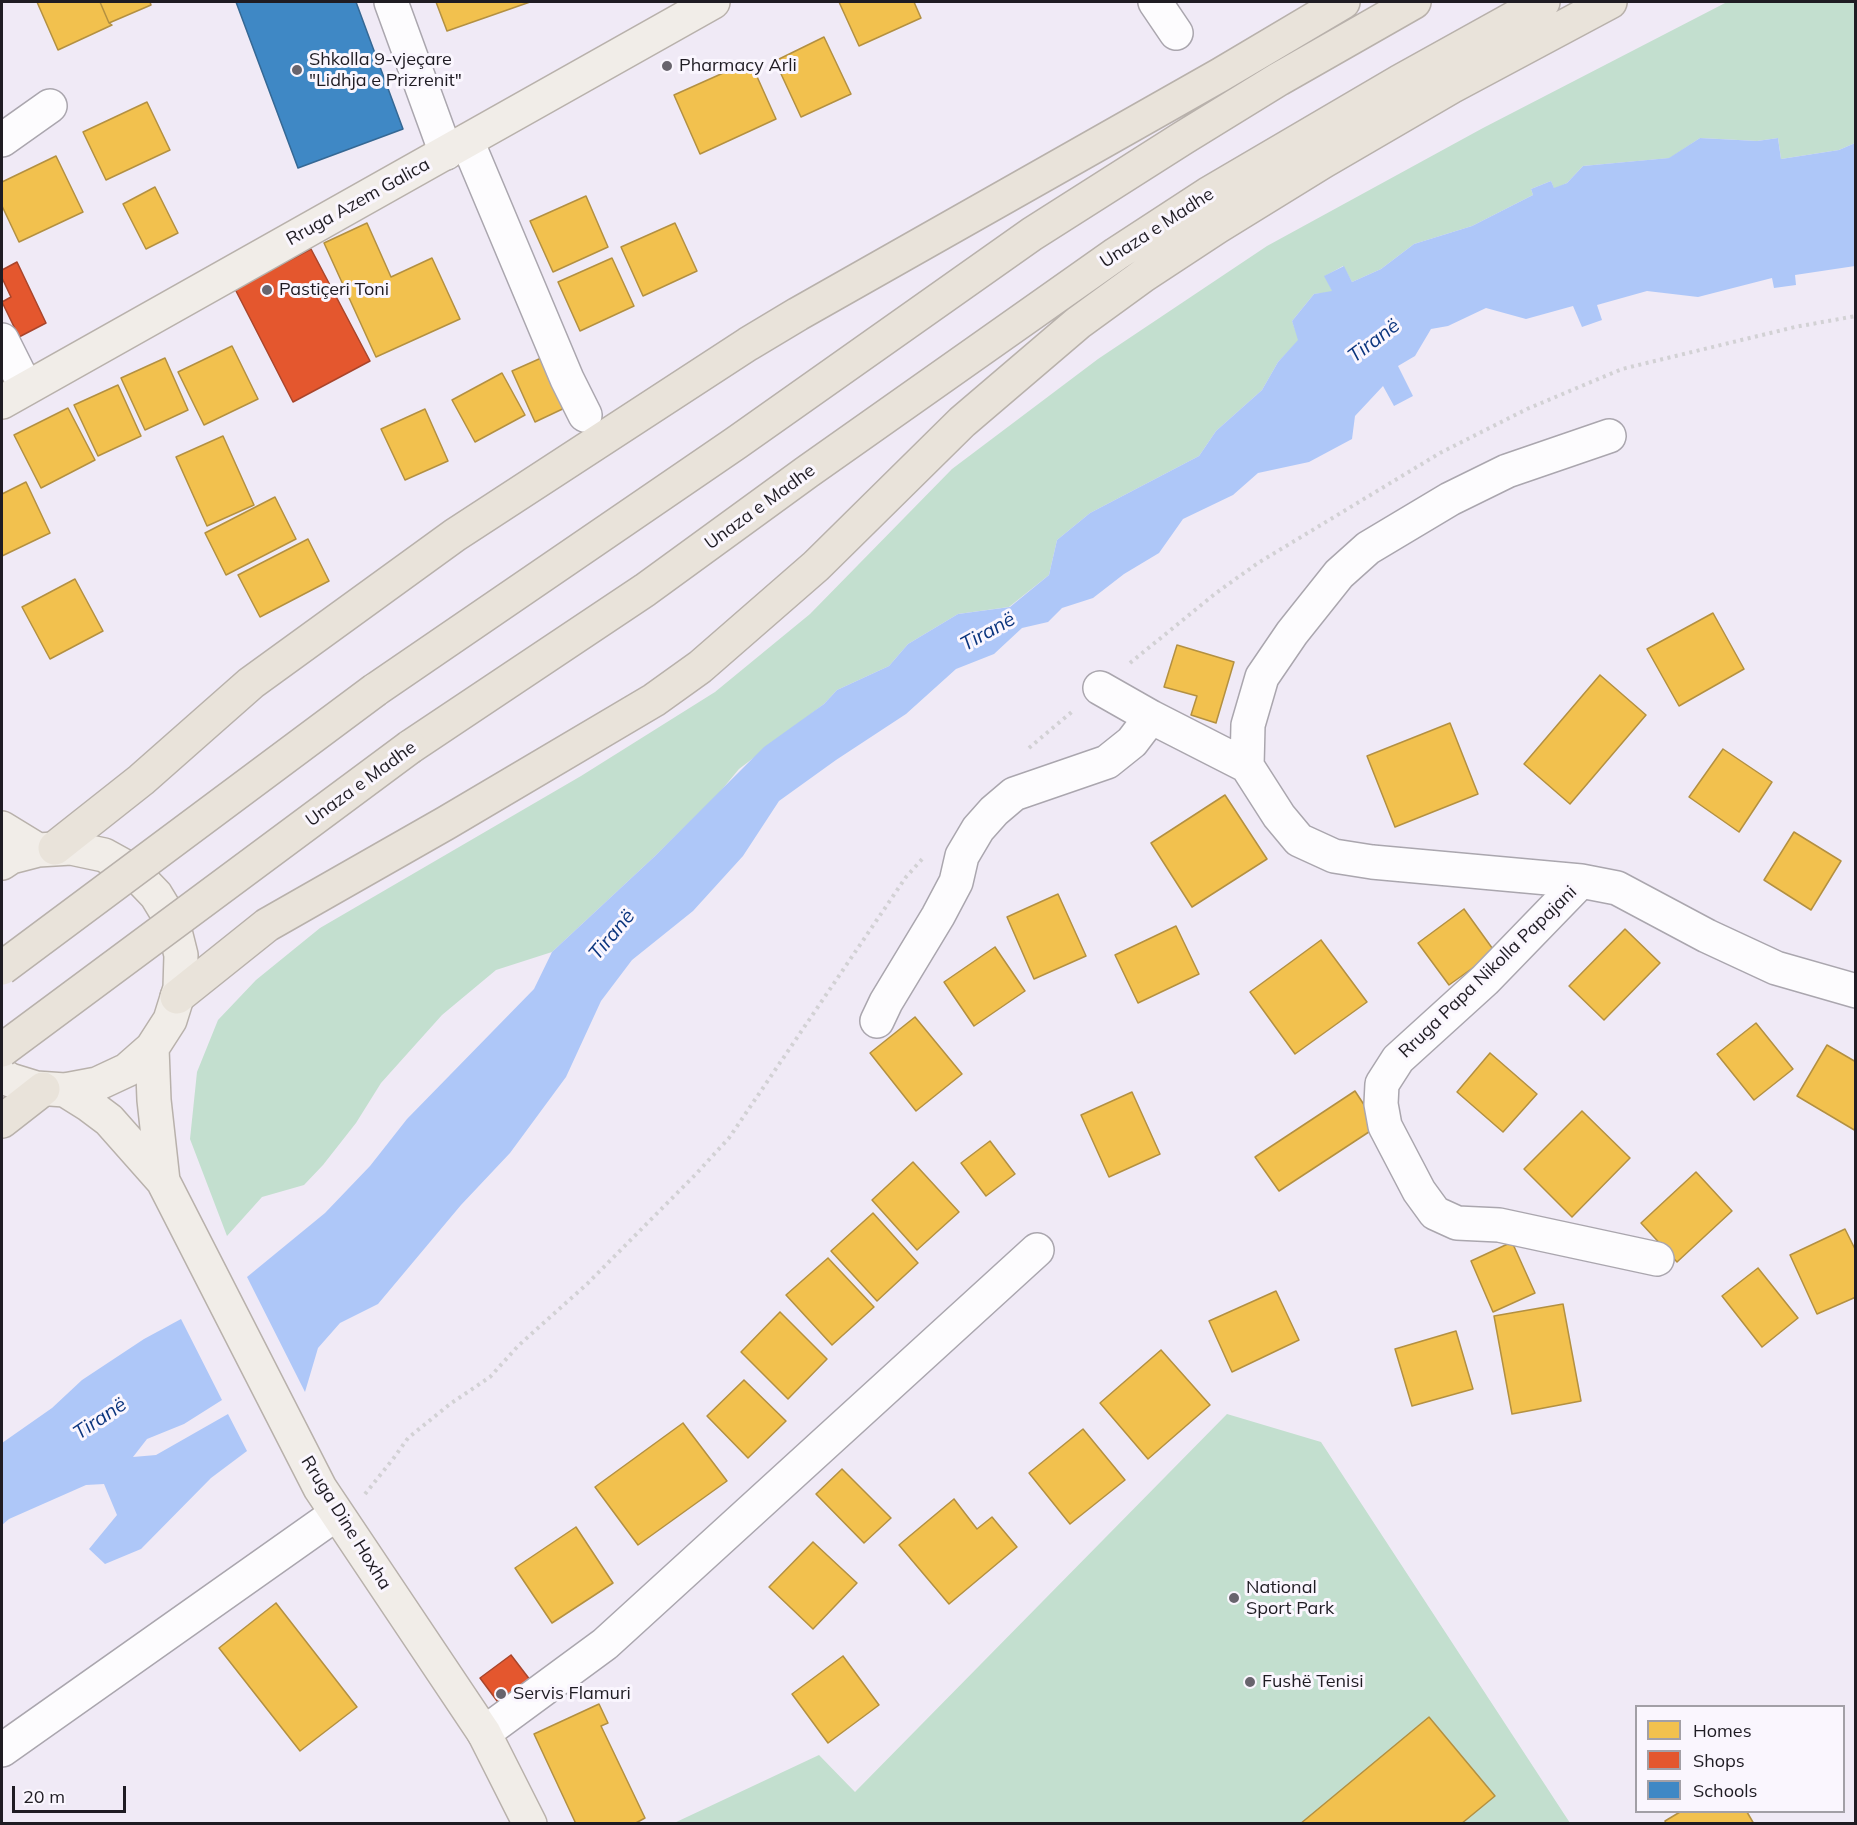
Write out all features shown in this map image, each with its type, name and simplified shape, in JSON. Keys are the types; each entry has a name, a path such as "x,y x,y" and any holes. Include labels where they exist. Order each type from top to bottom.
{"highway":[{"path":"47,849 141,780 251,682 455,535 748,344 1220,75 1343,2"},
{"path":"2,968 375,690 746,436 1032,234 1279,79 1414,2"},
{"name":"Unaza e Madhe","path":"2,1050 410,747 645,590 1046,302 1143,236 1390,87 1543,2"},
{"path":"177,997 267,925 654,700 700,667 816,566 962,422 1078,323 1144,275 1324,160 1451,87 1610,2"},
{"path":"2,1121 54,1089"}],"main road":[{"name":"Rruga Azem Galica","path":"14,395 713,2"},
{"name":"Rruga Dine Hoxha","path":"2,828 47,849"},
{"name":"Rruga Dine Hoxha","path":"2,863 11,858 47,849 71,848 104,855 133,871 156,895 173,923 181,955 180,988 170,1020 152,1048 127,1070 97,1084 54,1089"},
{"name":"Rruga Dine Hoxha","path":"152,1048 153,1090 163,1181"},
{"name":"Rruga Dine Hoxha","path":"2,1075 10,1080 54,1089 89,1105 109,1120 163,1181 328,1501 484,1733 530,1824"}],"street":[{"path":"391,2 457,147 585,415"},
{"path":"1155,2 1176,33"},
{"path":"2,140 50,106"},
{"path":"2,340 14,395"},
{"path":"1246,766 1248,725 1262,677 1292,633 1339,574 1360,554 1450,499 1507,471 1609,436"},
{"name":"Rruga Papa Nikolla Papajani","path":"1100,688 1246,766 1279,816 1299,840 1334,856 1372,862 1581,881 1617,888 1707,936 1776,968 1856,991"},
{"path":"877,1021 956,882 962,856 978,829 994,811 1014,794 1107,762 1132,742 1151,717"},
{"name":"Rruga Papa Nikolla Papajani","path":"1581,881 1485,980 1398,1059 1382,1084 1385,1126 1419,1191 1435,1214 1457,1223 1499,1225 1657,1259"},
{"path":"484,1733 605,1644 1037,1250"},
{"path":"2,1750 328,1501"}],"path":[{"path":"1023,754 1100,688"},
{"path":"328,1501 369,1491 408,1438 450,1404 490,1377 518,1346 587,1284 695,1175 729,1138 906,877 928,851"}],"green space":[{"path":"1727,2 1855,2 1855,143 1839,150 1781,159 1778,138 1757,141 1700,138 1670,158 1583,166 1567,183 1554,189 1551,181 1531,189 1533,195 1472,226 1414,244 1381,269 1352,282 1343,266 1325,276 1333,292 1314,294 1292,321 1299,340 1278,362 1262,390 1216,431 1199,456 1090,513 1057,540 1049,575 1009,607 958,614 908,644 889,666 837,690 824,704 739,769 719,793 655,856 552,952 496,970 442,1015 381,1083 356,1123 304,1185 262,1197 227,1236 190,1139 197,1072 218,1020 256,980 320,928 581,776 715,692 810,614 952,469 1098,359 1267,246 1483,128"},
{"name":"National Sport Park","path":"1227,1414 1321,1442 1570,1823 672,1824 819,1755 855,1792"}],"water":[{"name":"Tiranë","path":"1700,138 1757,141 1778,138 1781,159 1839,150 1855,143 1855,266 1795,275 1796,285 1774,288 1772,278 1698,297 1647,291 1597,305 1602,320 1582,327 1573,306 1526,319 1486,308 1448,326 1431,329 1415,356 1398,366 1413,396 1394,406 1383,386 1355,416 1352,439 1309,462 1258,473 1233,495 1183,519 1159,553 1124,574 1093,598 1062,608 1048,622 1022,628 994,654 956,669 906,714 779,801 743,856 693,911 632,960 601,1001 566,1077 510,1153 461,1205 378,1304 340,1323 318,1348 305,1392 247,1277 325,1213 370,1166 407,1119 534,989 552,952 655,856 764,747 824,704 837,690 889,666 908,644 958,614 1010,607 1049,575 1057,540 1090,513 1199,456 1216,431 1262,390 1278,362 1298,340 1292,321 1314,294 1332,291 1324,276 1344,266 1352,282 1381,269 1414,244 1472,226 1533,195 1531,189 1551,181 1554,188 1567,183 1583,166 1669,158"},
{"name":"Tiranë","path":"181,1319 222,1400 184,1424 147,1439 133,1457 156,1455 228,1414 247,1451 211,1478 141,1549 105,1564 89,1549 117,1515 104,1484 86,1485 9,1519 2,1525 2,1443 52,1408 82,1380 144,1339"}],"building: Homes":[{"path":"37,2 100,2 112,25 58,50"},
{"path":"100,2 150,2 151,5 109,23"},
{"path":"436,2 530,2 447,31"},
{"path":"839,2 914,2 921,18 859,46"},
{"path":"824,37 851,94 801,117 775,61"},
{"path":"750,61 776,119 700,154 674,95"},
{"path":"147,102 170,150 106,180 83,132"},
{"path":"56,156 83,212 19,242 2,206 2,182"},
{"path":"155,187 178,233 146,249 123,204"},
{"path":"586,196 608,247 553,272 530,221"},
{"path":"367,223 391,277 432,258 460,319 376,357 324,243"},
{"path":"675,223 697,271 643,296 621,247"},
{"path":"612,258 634,306 580,331 558,282"},
{"path":"232,346 258,399 204,425 178,372"},
{"path":"548,355 571,405 535,422 512,371"},
{"path":"165,358 188,410 145,430 121,378"},
{"path":"502,373 525,415 475,442 452,400"},
{"path":"118,385 141,436 98,456 74,405"},
{"path":"68,408 95,460 41,488 14,435"},
{"path":"425,409 448,461 405,480 381,429"},
{"path":"223,436 254,505 207,526 176,457"},
{"path":"26,482 50,533 2,556 2,494"},
{"path":"275,497 296,539 226,575 205,533"},
{"path":"308,539 329,581 260,617 238,575"},
{"path":"75,579 103,631 50,659 22,607"},
{"path":"1713,613 1744,669 1679,706 1647,649"},
{"path":"1177,645 1234,662 1216,723 1191,715 1197,696 1164,687"},
{"path":"1600,675 1646,715 1570,804 1524,764"},
{"path":"1450,723 1478,794 1395,827 1367,756"},
{"path":"1723,749 1772,782 1739,832 1689,797"},
{"path":"1225,795 1267,859 1192,907 1151,843"},
{"path":"1794,832 1841,861 1811,910 1764,880"},
{"path":"1058,894 1086,956 1034,979 1007,917"},
{"path":"1464,909 1495,952 1449,985 1418,943"},
{"path":"1176,926 1199,974 1138,1003 1115,955"},
{"path":"1625,929 1660,963 1604,1020 1569,986"},
{"path":"1321,940 1367,1002 1295,1054 1250,992"},
{"path":"995,947 1025,991 974,1026 944,982"},
{"path":"915,1017 962,1074 916,1111 870,1053"},
{"path":"1756,1023 1793,1069 1754,1100 1717,1054"},
{"path":"1827,1045 1856,1062 1856,1131 1797,1096"},
{"path":"1490,1053 1537,1094 1503,1132 1457,1092"},
{"path":"1355,1091 1378,1126 1279,1191 1255,1157"},
{"path":"1132,1092 1160,1154 1109,1177 1081,1115"},
{"path":"1582,1111 1630,1158 1572,1217 1524,1169"},
{"path":"990,1141 1015,1174 986,1196 961,1163"},
{"path":"913,1162 959,1212 917,1250 872,1200"},
{"path":"1696,1172 1732,1211 1677,1262 1641,1223"},
{"path":"873,1213 918,1263 877,1301 831,1251"},
{"path":"1845,1229 1856,1251 1856,1297 1817,1314 1790,1255"},
{"path":"1512,1242 1535,1293 1493,1312 1471,1261"},
{"path":"828,1258 874,1307 832,1345 786,1295"},
{"path":"1758,1268 1798,1318 1762,1347 1722,1296"},
{"path":"1276,1291 1299,1340 1232,1372 1209,1321"},
{"path":"1563,1304 1581,1401 1512,1414 1494,1316"},
{"path":"780,1312 827,1359 788,1399 741,1352"},
{"path":"1456,1331 1473,1389 1412,1406 1395,1349"},
{"path":"1161,1350 1210,1405 1148,1459 1100,1403"},
{"path":"744,1380 786,1421 748,1458 707,1416"},
{"path":"683,1423 727,1481 638,1545 595,1487"},
{"path":"1083,1429 1125,1480 1070,1524 1029,1473"},
{"path":"842,1469 891,1518 864,1543 816,1494"},
{"path":"954,1499 977,1529 992,1517 1017,1547 949,1604 899,1545"},
{"path":"576,1527 613,1583 552,1623 515,1568"},
{"path":"813,1542 857,1583 813,1629 769,1587"},
{"path":"276,1603 357,1707 300,1751 219,1648"},
{"path":"843,1656 879,1705 828,1743 792,1694"},
{"path":"599,1704 608,1723 601,1726 645,1818 634,1824 576,1824 534,1734"},
{"path":"1429,1717 1495,1796 1461,1824 1300,1824"},
{"path":"1678,1813 1748,1813 1754,1824 1666,1824 1665,1821"}],"building: Shops":[{"path":"311,249 370,361 293,402 235,289"},
{"path":"17,262 46,323 19,337 2,302 11,297 2,278 2,270"},
{"path":"511,1655 537,1689 506,1713 480,1678"}],"building: Schools":[{"path":"236,2 356,2 403,129 298,168"}],"place":[{"name":"Pharmacy Arli","path":"667,66"},
{"name":"Shkolla 9-vjeçare \"Lidhja e Prizrenit\"","path":"297,70"},
{"name":"Pastiçeri Toni","path":"267,290"},
{"name":"National Sport Park","path":"1234,1598"},
{"name":"Fushë Tenisi","path":"1250,1682"},
{"name":"Servis Flamuri","path":"501,1694"}]}
